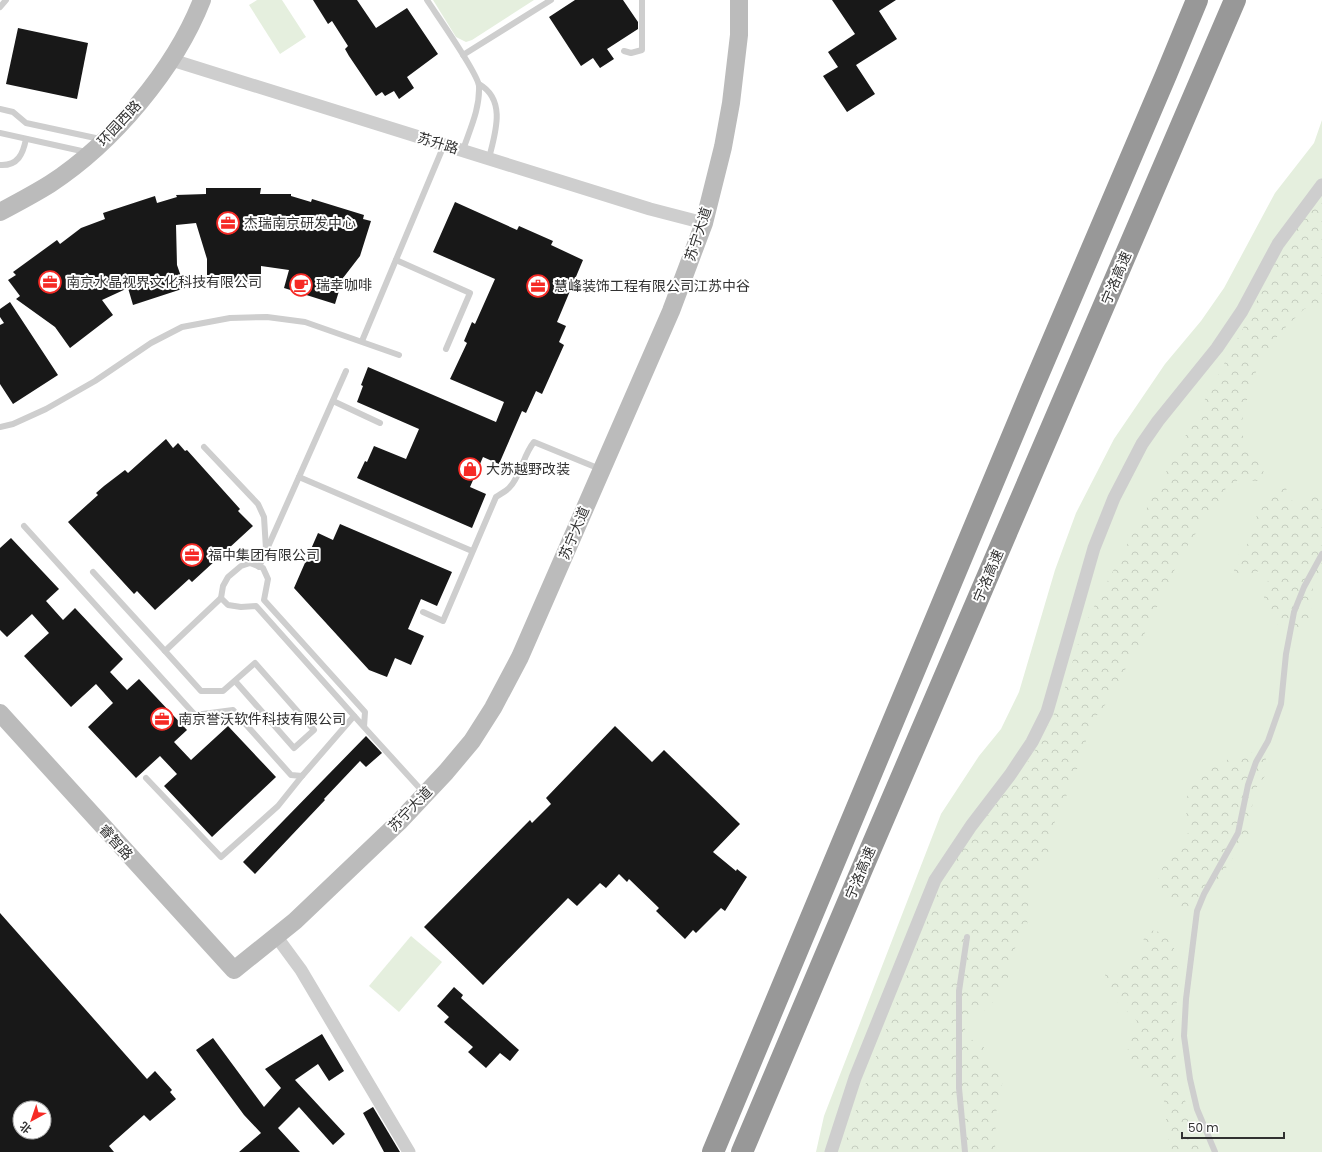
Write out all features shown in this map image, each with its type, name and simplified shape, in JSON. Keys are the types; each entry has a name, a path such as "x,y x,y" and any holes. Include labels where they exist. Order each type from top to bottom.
{"highway":[{"name":"宁洛高速","path":"713,1152 1029,396 1197,0"},
{"name":"宁洛高速","path":"745,1148 862,869 1235,0"}],"street":[{"name":"环园西路","path":"0,212 51,183 90,153 125,119 172,60 202,0"},
{"name":"苏宁大道","path":"234,970 295,921 347,872 425,794 472,741 493,708 523,650 671,310 704,223 723,147 731,103 739,35 739,0"},
{"name":"苏升路","path":"172,60 650,209 704,223"},
{"path":"831,1152 854,1078 935,880 968,831 1015,768 1032,742 1047,712 1094,548 1114,498 1150,432 1217,348 1242,311 1278,244 1322,185"},
{"name":"睿智路","path":"0,713 234,970"},
{"path":"276,936 301,970 409,1152"}],"lane":[{"path":"0,7 6,0"},
{"path":"427,0 463,55 479,84 484,87 494,100 498,113 489,158"},
{"path":"463,55 551,0"},
{"path":"624,51 631,53 642,50 642,0"},
{"path":"462,150 477,112 479,84"},
{"path":"0,109 13,112 26,123 103,140"},
{"path":"0,133 90,153"},
{"path":"0,165 7,165 18,159 22,154 26,139"},
{"path":"362,341 444,145"},
{"path":"396,260 470,293 446,349"},
{"path":"0,427 13,424 46,409 95,381 150,343 182,327 230,318 267,317 305,322 399,355"},
{"path":"259,567 346,371"},
{"path":"333,402 380,423"},
{"path":"423,612 443,621 496,497 509,488 514,481 528,449 534,442 601,470"},
{"path":"204,447 258,504 264,517 266,550"},
{"path":"299,477 472,551"},
{"path":"24,526 195,715 233,710 291,775 302,776"},
{"path":"1215,1152 1197,1109 1190,1079 1184,1036 1186,999 1197,912 1204,894 1238,833 1252,774 1268,741 1281,704 1286,654 1294,612 1304,587 1322,554"},
{"path":"165,651 222,598 223,586 228,577 241,566 250,564 263,568 268,579 264,600 365,712 364,727"},
{"path":"93,572 201,691 223,691 255,663 314,730 294,748 235,681"},
{"path":"222,598 228,605 241,607 256,606 425,794"},
{"path":"146,778 221,858 278,806 354,716"},
{"path":"965,1152 959,1088 959,991 967,937"}],"green space":[{"path":"257,0 282,0 306,37 280,54 249,5"},
{"path":"433,0 534,0 472,40 466,42 456,37"},
{"path":"1322,120 1322,1152 816,1152 824,1116 941,814 979,756 1001,729 1019,692 1055,570 1076,513 1114,439 1165,364 1201,321 1224,288 1275,193 1314,143"},
{"path":"1322,197 1322,304 1304,309 1278,335 1252,379 1242,421 1242,435 1250,442 1248,451 1263,467 1264,477 1259,481 1238,480 1226,487 1221,505 1200,527 1181,556 1143,637 1108,701 1092,722 1074,779 1055,821 1049,851 1030,878 1027,928 1014,950 1005,990 985,1010 962,1017 967,1037 983,1046 1003,1080 996,1113 995,1152 842,1152 858,1104 935,900 948,872 969,839 1023,769 1044,736 1063,694 1083,627 1248,319 1275,263 1299,224"},
{"path":"1281,483 1286,487 1288,499 1300,504 1311,496 1322,493 1322,578 1319,578 1313,586 1310,621 1302,631 1280,627 1264,608 1264,591 1269,578 1259,571 1240,577 1234,572 1235,561 1248,543 1261,503 1272,490"},
{"path":"1246,751 1266,757 1265,776 1256,788 1250,816 1249,834 1213,887 1195,909 1184,909 1165,897 1158,877 1166,861 1181,846 1190,829 1184,804 1193,783 1216,765"},
{"path":"1145,929 1164,933 1177,953 1178,991 1173,1035 1179,1082 1202,1152 1174,1152 1169,1145 1163,1092 1137,1069 1127,1052 1137,1021 1106,991 1105,972 1128,967 1141,961"},
{"path":"411,936 442,962 399,1012 369,986"}],"building":[{"path":"313,0 357,0 376,28 407,8 438,54 407,77 414,88 399,99 394,91 385,96 382,92 376,96 349,56 345,49 348,46 332,21 328,24"},
{"path":"575,0 623,0 638,22 638,29 607,49 614,59 600,68 593,58 581,66 549,17"},
{"path":"832,0 896,0 879,11 897,39 856,65 875,94 847,112 823,76 838,67 828,52 855,34"},
{"path":"18,28 88,43 77,99 6,84"},
{"path":"206,188 261,188 260,194 291,194 291,196 311,202 312,199 364,215 363,219 371,221 360,256 343,278 335,304 284,288 289,270 261,266 261,284 207,284 207,259 196,223 176,225 177,265 185,288 133,305 128,288 102,300 113,315 70,348 55,327 16,299 20,296 8,280 16,275 13,272 57,240 60,244 81,228 105,219 103,213 155,196 157,203 177,197 176,195 206,194"},
{"path":"455,202 517,230 519,226 553,241 551,245 583,260 557,322 566,326 559,342 564,345 542,394 536,391 526,413 522,411 499,464 483,457 470,487 486,494 472,528 357,478 365,461 367,462 374,446 406,459 419,429 357,402 363,386 361,385 368,367 496,422 504,402 450,379 467,343 464,341 472,322 475,324 495,279 433,252"},
{"path":"10,302 58,375 13,404 0,384 0,325 4,323 0,317 0,309"},
{"path":"166,439 173,448 178,443 185,451 187,450 240,509 238,511 253,526 192,582 189,579 155,610 137,591 134,594 68,522 98,495 96,493 104,486 125,470 128,473"},
{"path":"340,524 452,572 437,606 421,599 408,629 424,636 411,665 395,658 387,677 369,670 294,588 318,533 333,540"},
{"path":"11,538 59,589 46,601 63,620 75,608 123,659 110,672 127,690 139,679 187,730 174,742 191,760 228,726 276,777 212,837 164,786 177,774 160,756 136,778 88,727 113,703 96,684 71,707 24,656 49,633 32,614 7,637 0,630 0,548"},
{"path":"615,726 652,762 664,750 740,824 713,852 736,871 737,869 747,877 725,911 721,908 696,933 693,930 685,939 656,911 659,908 629,879 627,882 619,874 606,888 600,883 577,906 568,898 483,985 424,927 530,820 532,823 551,804 546,798"},
{"path":"366,736 382,753 366,767 360,761 255,874 243,862"},
{"path":"0,913 147,1079 155,1071 172,1090 170,1092 176,1099 150,1121 144,1115 109,1146 114,1152 0,1152"},
{"path":"454,987 463,995 461,998 519,1050 510,1061 500,1053 486,1068 468,1052 473,1047 444,1022 449,1017 437,1006"},
{"path":"322,1034 344,1071 329,1081 318,1064 295,1080 345,1134 333,1145 299,1107 278,1128 300,1152 239,1152 261,1133 244,1115 196,1050 213,1038 264,1107 281,1088 265,1069"},
{"path":"373,1107 400,1152 384,1152 363,1113"}],"place":[{"name":"杰瑞南京研发中心","path":"228,223"},
{"name":"南京水晶视界文化科技有限公司","path":"50,282"},
{"name":"瑞幸咖啡","path":"301,285"},
{"name":"慧峰装饰工程有限公司江苏中谷","path":"538,286"},
{"name":"大苏越野改装","path":"470,469"},
{"name":"福中集团有限公司","path":"192,555"},
{"name":"南京誉沃软件科技有限公司","path":"162,719"}]}
